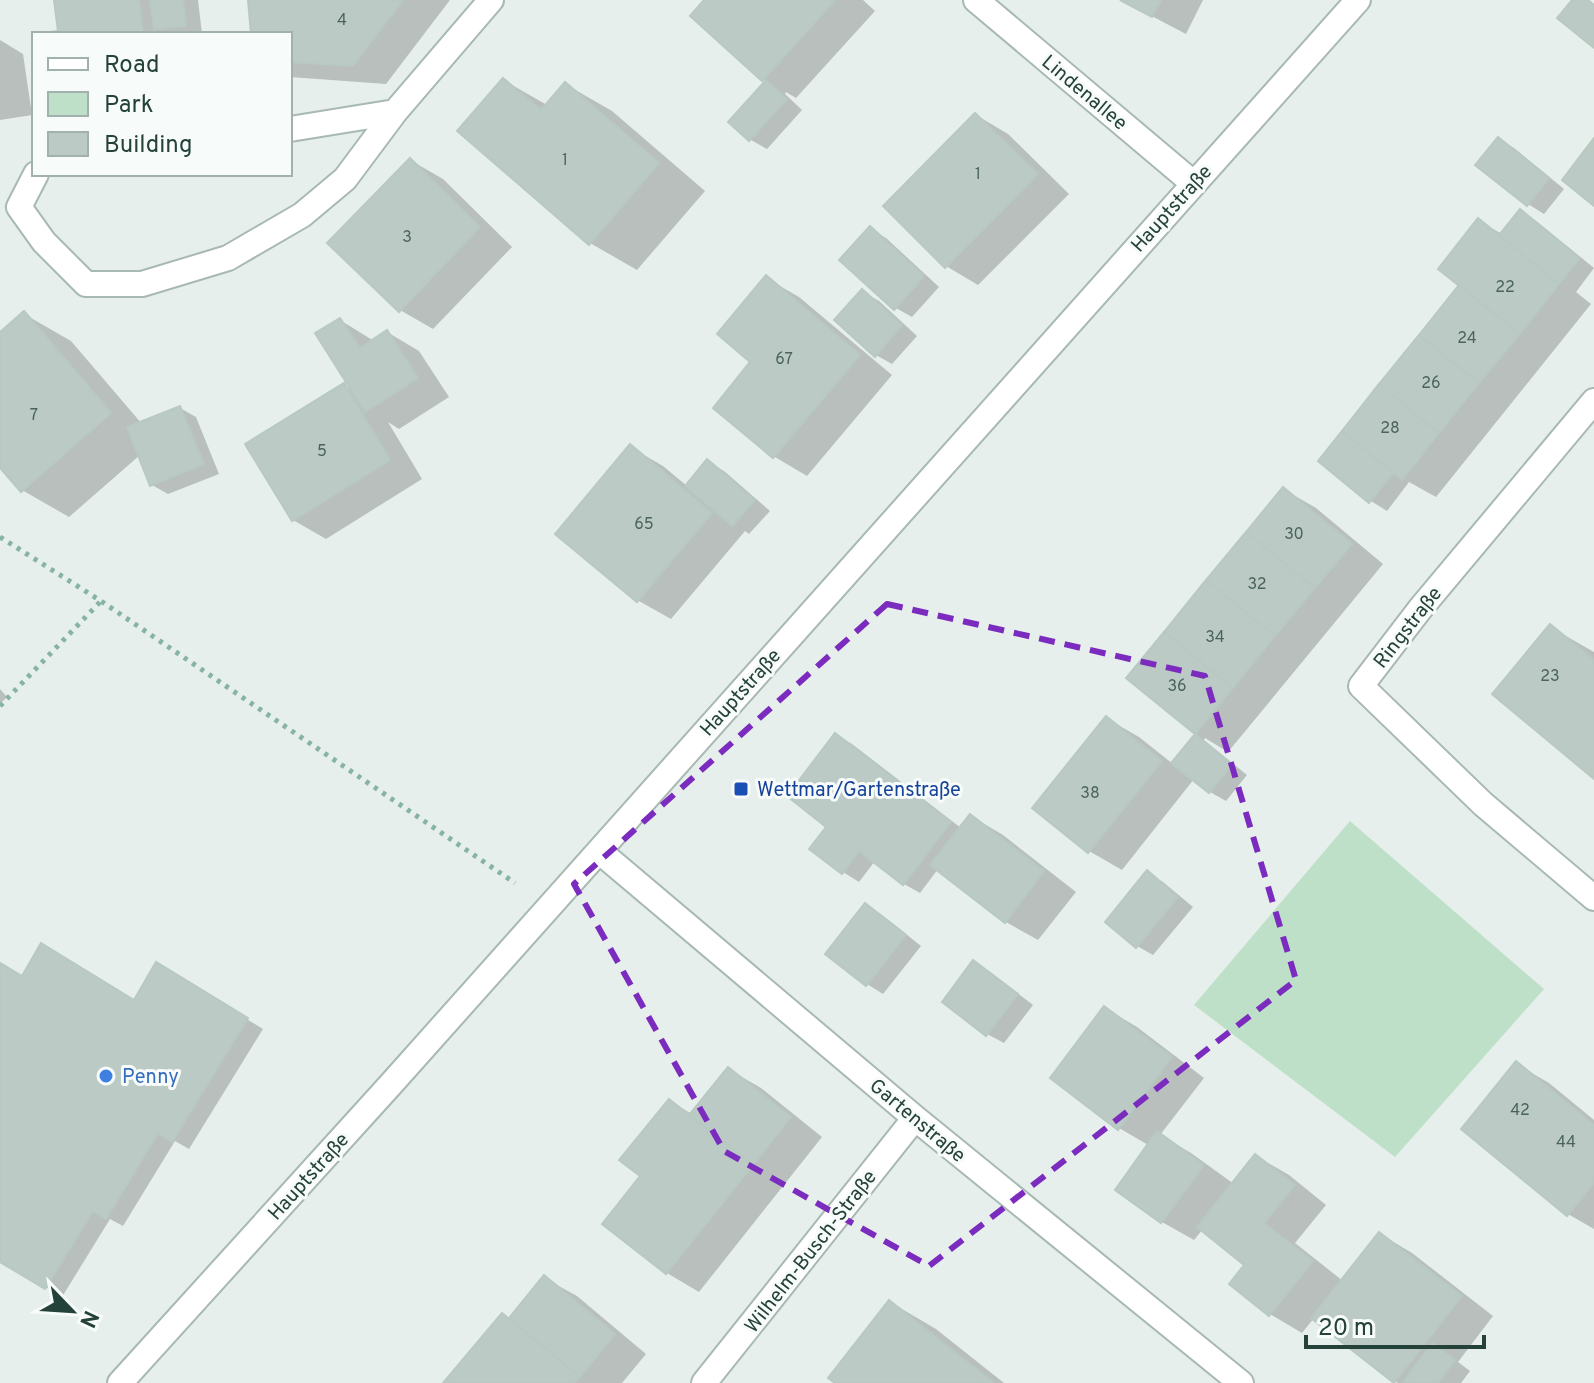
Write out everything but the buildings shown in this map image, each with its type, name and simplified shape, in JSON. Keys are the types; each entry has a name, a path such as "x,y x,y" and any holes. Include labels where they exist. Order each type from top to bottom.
{"street":[{"path":"35,176 19,207 44,242 86,284 142,284 228,258 302,215 345,179 395,112 491,0"},
{"name":"Lindenallee","path":"976,0 1193,183"},
{"name":"Hauptstraße","path":"120,1383 372,1106 1358,0"},
{"path":"292,129 395,112"},
{"name":"Ringstraße","path":"1594,401 1420,609 1361,686 1483,804 1594,898"},
{"name":"Gartenstraße","path":"599,851 915,1118 1241,1383"},
{"name":"Wilhelm-Busch-Straße","path":"704,1383 915,1118"}],"path":[{"path":"0,537 101,601 549,906"},
{"path":"0,706 101,601"}],"highlighted area":[{"path":"887,604 1205,676 1296,980 929,1266 724,1151 574,884"}],"green space":[{"path":"1350,821 1544,989 1395,1157 1194,1005"}],"place":[{"name":"Wettmar/Gartenstraße","path":"741,789"},
{"name":"Penny","path":"106,1076"}]}
